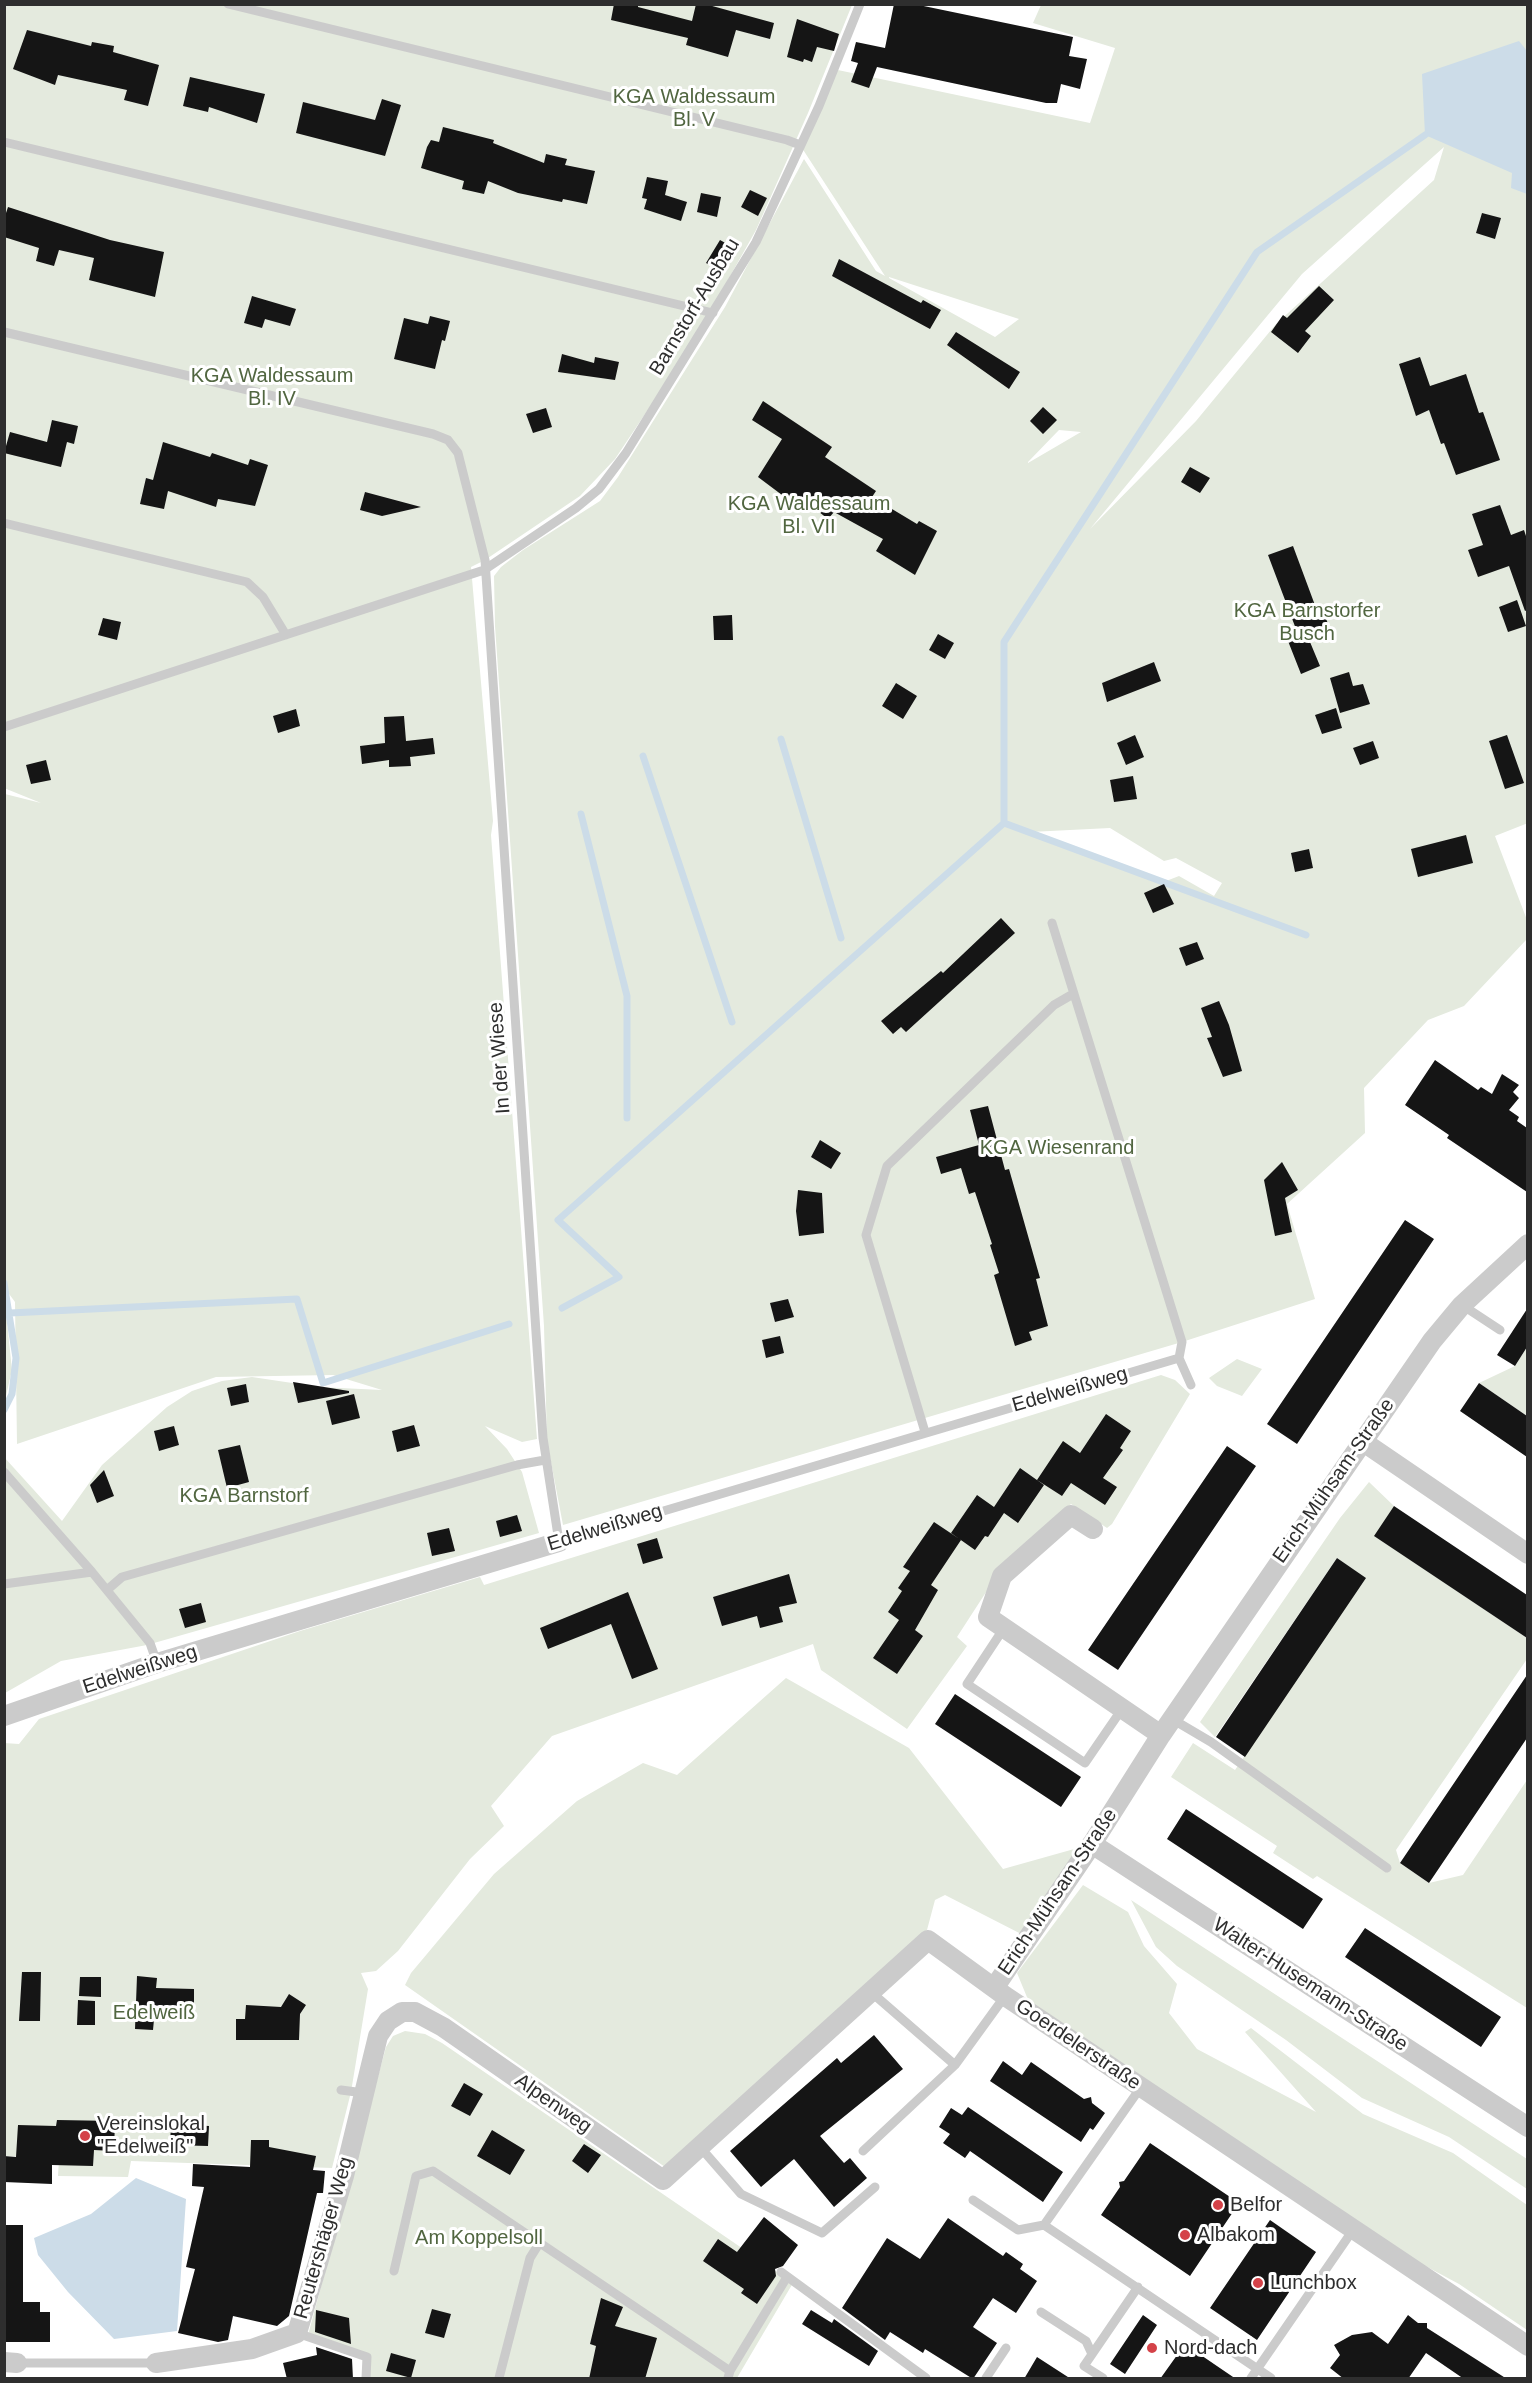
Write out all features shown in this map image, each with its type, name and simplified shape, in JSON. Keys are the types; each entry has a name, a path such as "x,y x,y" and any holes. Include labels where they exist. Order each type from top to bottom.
{"street":[{"name":"Erich-Mühsam-Straße","path":"1000,1992 1167,1727 1432,1341 1462,1305 1527,1244"},
{"path":"1362,1441 1527,1554"},
{"path":"1093,1529 1071,1515 1002,1576 988,1617 1122,1709 1167,1727"},
{"name":"Edelweißweg","path":"4,1716 157,1663 559,1542"},
{"name":"Walter-Husemann-Straße","path":"1092,1844 1527,2127"},
{"name":"Goerdelerstraße","path":"663,2180 928,1940 1000,1992 1527,2346"},
{"name":"Reutershäger Weg","path":"156,2363 252,2349 297,2333 344,2175 378,2036 388,2021 402,2012 415,2012 442,2027"},
{"name":"Alpenweg","path":"442,2027 663,2180"}],"lane":[{"path":"228,4 787,140 800,146"},
{"name":"Barnstorf-Ausbau","path":"4,727 484,570 576,508 598,489 626,453 756,242 800,146 860,4"},
{"path":"4,142 713,313"},
{"name":"In der Wiese","path":"4,332 433,434 448,440 458,453 484,554 545,1460 559,1542"},
{"path":"4,523 247,582 263,597 286,635"},
{"path":"1052,923 1182,1342 1179,1358 1191,1385"},
{"path":"925,1432 866,1235 887,1166 1054,1005 1073,994"},
{"path":"1462,1305 1500,1330"},
{"name":"Edelweißweg","path":"559,1542 1179,1358"},
{"path":"107,1590 122,1576 545,1460"},
{"path":"4,1472 92,1572 150,1643 157,1663"},
{"path":"4,1584 92,1572"},
{"path":"1004,1628 967,1684 1085,1763 1122,1709"},
{"path":"1167,1727 1211,1742 1387,1868"},
{"path":"871,1992 955,2065"},
{"path":"863,2151 955,2065 1000,1992"},
{"path":"973,2200 1018,2230 1044,2225 1141,2087"},
{"path":"341,2090 364,2093"},
{"path":"700,2147 741,2194 822,2233 875,2187"},
{"path":"394,2271 416,2176 433,2170 729,2375 784,2275 926,2379"},
{"path":"1044,2225 1271,2379"},
{"path":"1251,2379 1353,2230"},
{"path":"499,2379 530,2258 540,2242"},
{"path":"1102,2379 1084,2366 1138,2287"},
{"path":"1041,2312 1086,2340 1092,2354"},
{"path":"297,2333 367,2357 366,2379"},
{"path":"986,2379 1006,2348"},
{"name":"Reutershäger Weg","path":"11,2362 156,2363"}],"green space":[{"path":"5,5 852,5 808,113 756,230 693,342 615,459 580,496 471,567 493,821 491,835 537,1439 522,1442 485,1426 507,1449 522,1472 539,1533 147,1645 61,1661 5,1693 4,1457 62,1521 102,1465 167,1407 192,1391 222,1381 252,1377 319,1387 382,1390 333,1375 216,1377 17,1444 15,1302 4,1287 5,794 41,803 4,788"},
{"path":"1041,5 1527,5 1528,823 1495,836 1527,920 1527,939 1464,1006 1428,1020 1364,1088 1365,1133 1287,1204 1315,1299 1182,1342 563,1525 547,1441 544,1326 495,626 494,576 501,567 523,550 600,501 618,477 725,307 804,159 876,271 885,276 800,145 833,69 1090,123 1115,48 1033,23","holes":["1444,147 1434,180 1276,324 1196,421 1090,529 1302,274","889,277 1019,319 995,337 889,278","1059,430 1081,432 1028,463","1110,828 1164,861 1176,858 1222,883 1214,896 1179,876 1161,883 1030,832"]},
{"path":"5,1303 12,1370 5,1400"},
{"path":"1527,1347 1527,1416 1479,1383 1515,1366"},
{"path":"1237,1359 1262,1369 1242,1396 1217,1386 1209,1378"},
{"name":"Edelweiß","path":"1161,1375 1175,1380 1190,1394 1112,1524 1107,1528 1071,1504 1001,1569 957,1637 967,1646 907,1729 821,1670 813,1644 552,1736 491,1806 504,1826 470,1859 398,1951 376,1971 361,1973 368,1989 351,2092 332,2168 131,2161 128,2177 58,2176 59,2159 5,2156 4,1743 19,1744 39,1719 300,1631 480,1577 484,1585"},
{"path":"1369,1482 1394,1506 1375,1536 1527,1638 1527,1659 1396,1850 1400,1863 1429,1883 1463,1875 1527,1780 1527,2008 1317,1876 1313,1879 1273,1853 1277,1846 1171,1777 1193,1743 1235,1770 1365,1578 1337,1558 1215,1737 1200,1722 1340,1518"},
{"path":"786,1678 909,1748 1003,1869 1092,1844 1029,1938 945,1895 935,1900 927,1930 665,2167 405,1985 411,1973 494,1874 577,1801 643,1763 677,1775"},
{"path":"1083,1885 1128,1912 1144,1946 1177,1984 1169,2013 1197,2049 1316,2112 1245,2032 1251,2028 1363,2114 1453,2153 1527,2205 1527,2330 1459,2284 1388,2246 1029,2002 1017,1973"},
{"path":"1131,1900 1527,2159 1527,2189 1449,2137 1362,2098 1286,2040 1177,1966 1156,1947"},
{"name":"Am Koppelsoll","path":"405,2031 425,2034 442,2043 793,2283 737,2378 366,2378 367,2357 308,2335 386,2047 393,2036"}],"water":[{"path":"1519,41 1527,51 1527,194 1511,188 1512,173 1425,135 1422,74"},
{"path":"136,2178 186,2199 177,2331 114,2339 68,2292 38,2255 34,2238 91,2214"}],"building":[{"path":"614,4 638,4 638,7 692,21 696,4 705,4 774,23 770,39 736,30 728,57 686,45 688,38 611,20"},
{"path":"894,4 914,4 1073,37 1069,56 1087,59 1080,89 1061,84 1057,103 1046,103 877,67 869,88 851,82 858,63 851,61 856,42 885,48"},
{"path":"797,19 839,34 834,51 817,47 812,62 787,57"},
{"path":"27,30 91,46 92,42 114,46 113,52 159,65 148,106 124,100 127,90 58,75 55,85 13,69"},
{"path":"190,77 265,94 257,123 209,107 208,112 183,106"},
{"path":"382,99 401,105 385,156 296,133 303,102 375,120"},
{"path":"443,127 494,140 493,143 544,163 546,154 567,159 565,165 595,171 587,204 563,199 562,202 518,193 488,181 484,194 462,189 464,181 421,168 427,147 431,140 439,142"},
{"path":"647,177 668,181 665,195 687,202 681,221 644,209 647,199 642,198"},
{"path":"750,190 767,198 758,216 741,207"},
{"path":"701,193 721,197 717,217 697,212"},
{"path":"8,207 110,240 164,252 155,297 89,280 94,258 59,250 54,266 36,261 39,248 4,237 4,219"},
{"path":"1482,213 1501,218 1495,239 1476,233"},
{"path":"720,240 736,249 723,272 706,263"},
{"path":"839,259 921,303 923,300 941,310 930,329 832,276"},
{"path":"1319,286 1334,300 1305,331 1311,336 1298,353 1271,332 1283,315 1287,318"},
{"path":"252,296 296,309 290,326 265,319 262,328 244,323"},
{"path":"430,316 450,321 445,341 442,340 435,369 394,359 404,318 428,324"},
{"path":"956,332 1020,372 1009,389 947,345"},
{"path":"562,354 594,363 595,357 619,362 615,380 558,372"},
{"path":"1420,357 1430,386 1466,374 1479,413 1483,412 1500,460 1456,475 1444,443 1441,444 1429,410 1416,416 1399,364"},
{"path":"763,401 832,447 825,457 876,491 872,497 917,524 919,521 937,531 915,575 876,551 883,539 834,512 828,519 800,497 794,504 758,477 782,439 752,420"},
{"path":"1043,407 1057,420 1043,434 1030,421"},
{"path":"546,408 552,427 533,433 526,414"},
{"path":"52,420 78,426 74,444 67,442 61,467 4,453 10,432 47,442"},
{"path":"163,442 210,457 212,453 248,465 250,459 268,465 255,506 218,499 216,507 168,491 164,509 140,504 146,478 153,480"},
{"path":"1190,467 1210,478 1200,493 1181,482"},
{"path":"365,492 421,507 382,516 360,510"},
{"path":"1500,505 1511,535 1524,530 1527,539 1527,610 1525,611 1509,566 1478,577 1468,550 1483,545 1472,514"},
{"path":"1293,546 1319,616 1324,614 1332,633 1310,642 1320,666 1301,674 1288,641 1299,637 1268,555"},
{"path":"1517,600 1526,626 1508,632 1499,607"},
{"path":"732,615 733,640 714,640 713,616"},
{"path":"103,618 121,622 117,640 98,635"},
{"path":"938,634 954,643 945,659 929,650"},
{"path":"1154,662 1161,681 1107,702 1102,683"},
{"path":"1349,672 1353,686 1363,684 1370,704 1340,713 1330,678"},
{"path":"896,683 917,696 903,719 882,706"},
{"path":"1336,708 1342,728 1322,734 1315,715"},
{"path":"296,709 300,726 278,733 273,716"},
{"path":"404,716 406,741 433,738 435,754 410,757 411,766 389,767 389,760 362,764 360,746 385,743 384,717"},
{"path":"1135,735 1144,757 1126,765 1117,743"},
{"path":"1507,735 1524,783 1505,789 1489,741"},
{"path":"1373,741 1379,758 1360,765 1353,748"},
{"path":"46,760 51,780 31,784 26,765"},
{"path":"1133,776 1137,799 1114,802 1110,780"},
{"path":"1466,835 1473,863 1418,877 1411,849"},
{"path":"1309,849 1313,868 1295,872 1291,853"},
{"path":"1164,884 1174,904 1153,913 1144,893"},
{"path":"1001,918 1015,933 906,1032 901,1027 893,1034 881,1021 941,971 943,973"},
{"path":"1197,942 1204,959 1186,966 1179,948"},
{"path":"1219,1001 1229,1025 1242,1071 1223,1077 1207,1038 1212,1037 1201,1008"},
{"path":"1435,1060 1478,1090 1481,1087 1492,1094 1502,1074 1519,1085 1513,1092 1519,1098 1509,1110 1519,1117 1517,1121 1527,1128 1527,1192 1447,1138 1449,1135 1405,1105"},
{"path":"988,1106 1005,1170 1009,1169 1040,1278 1036,1279 1048,1326 1029,1332 1032,1340 1015,1346 994,1275 999,1273 990,1245 992,1244 975,1192 969,1194 961,1168 941,1174 936,1157 979,1145 970,1110"},
{"path":"820,1140 841,1153 831,1169 811,1157"},
{"path":"1282,1162 1298,1190 1285,1198 1292,1232 1275,1236 1264,1180"},
{"path":"798,1190 822,1193 824,1233 799,1236 796,1211"},
{"path":"1405,1220 1434,1239 1297,1444 1267,1424"},
{"path":"788,1299 794,1317 775,1322 770,1303"},
{"path":"1527,1309 1527,1347 1515,1366 1497,1355"},
{"path":"780,1336 784,1353 766,1358 762,1340"},
{"path":"293,1382 349,1391 349,1393 298,1403"},
{"path":"1479,1383 1527,1416 1527,1457 1460,1411"},
{"path":"246,1384 249,1402 231,1406 227,1388"},
{"path":"354,1394 360,1418 332,1425 326,1401"},
{"path":"1106,1414 1131,1431 1120,1448 1123,1450 1103,1478 1117,1487 1105,1505 1071,1483 1062,1496 1037,1480 1063,1441 1080,1453"},
{"path":"414,1425 420,1446 397,1452 392,1431"},
{"path":"174,1426 179,1445 159,1451 154,1431"},
{"path":"240,1445 249,1482 227,1488 218,1450"},
{"path":"1227,1446 1256,1466 1118,1670 1088,1650"},
{"path":"1020,1468 1044,1485 1018,1523 1004,1513 988,1537 985,1536 975,1550 951,1533 977,1495 994,1507"},
{"path":"104,1470 114,1496 97,1503 90,1485"},
{"path":"1394,1506 1527,1595 1527,1638 1374,1536"},
{"path":"517,1515 522,1531 500,1537 496,1521"},
{"path":"934,1522 961,1540 931,1585 938,1590 915,1630 923,1636 897,1674 873,1658 899,1620 888,1612 902,1591 898,1588 910,1571 903,1567"},
{"path":"449,1528 455,1551 432,1556 427,1533"},
{"path":"657,1538 663,1558 643,1564 637,1544"},
{"path":"1337,1558 1366,1578 1245,1757 1216,1737"},
{"path":"789,1574 797,1603 779,1607 783,1622 760,1628 757,1616 722,1626 713,1597"},
{"path":"628,1592 658,1669 632,1679 611,1624 548,1649 540,1628"},
{"path":"201,1603 206,1622 185,1628 179,1609"},
{"path":"1527,1675 1527,1738 1429,1883 1400,1863"},
{"path":"955,1694 1081,1777 1061,1807 935,1724"},
{"path":"1186,1809 1323,1899 1303,1929 1167,1839"},
{"path":"1365,1928 1501,2017 1481,2047 1345,1957"},
{"path":"22,1972 41,1972 40,2021 19,2021"},
{"path":"137,1976 157,1978 156,1988 194,1989 194,2010 155,2009 153,2030 135,2029"},
{"path":"80,1977 101,1977 101,1997 79,1996"},
{"path":"289,1994 306,2005 300,2014 299,2040 236,2040 236,2019 245,2019 246,2005 281,2007"},
{"path":"78,2000 95,2001 95,2025 77,2025"},
{"path":"874,2035 903,2069 820,2136 844,2163 850,2158 867,2178 834,2207 794,2159 761,2187 730,2151 837,2058 841,2063"},
{"path":"1003,2061 1022,2075 1031,2062 1084,2099 1091,2097 1092,2103 1105,2113 1093,2130 1090,2128 1081,2142 990,2081"},
{"path":"464,2083 483,2094 470,2116 451,2106"},
{"path":"968,2107 1063,2172 1043,2202 970,2151 965,2158 943,2143 950,2134 939,2127 951,2108 962,2115"},
{"path":"57,2120 115,2121 114,2151 94,2150 93,2166 52,2165 52,2184 4,2182 4,2156 16,2157 18,2125 56,2126"},
{"path":"171,2124 209,2126 208,2146 170,2145"},
{"path":"492,2130 525,2150 510,2175 477,2156"},
{"path":"251,2140 269,2140 269,2147 316,2156 313,2170 325,2171 323,2193 317,2193 289,2316 277,2326 233,2316 228,2340 218,2342 178,2333 195,2269 186,2267 204,2187 192,2186 193,2164 250,2167"},
{"path":"1150,2143 1239,2203 1190,2276 1101,2215 1120,2187 1119,2182 1124,2181"},
{"path":"584,2144 601,2155 588,2173 572,2161"},
{"path":"764,2217 798,2245 783,2266 775,2269 776,2276 757,2304 741,2293 744,2289 703,2261 718,2239 737,2252"},
{"path":"948,2218 1003,2256 1006,2252 1023,2264 1020,2269 1037,2281 1016,2313 993,2298 973,2327 997,2343 973,2379 925,2349 923,2353 890,2332 885,2340 842,2308 887,2238 920,2259"},
{"path":"1270,2220 1316,2252 1257,2340 1210,2308"},
{"path":"4,2225 23,2225 23,2302 40,2302 40,2312 50,2312 50,2342 4,2342"},
{"path":"601,2298 623,2307 615,2326 657,2338 645,2379 589,2379 596,2346 590,2344"},
{"path":"432,2309 451,2314 444,2338 425,2333"},
{"path":"316,2310 349,2318 351,2344 315,2332"},
{"path":"811,2310 832,2323 834,2319 878,2351 869,2366 802,2324"},
{"path":"1143,2315 1157,2325 1125,2374 1110,2364"},
{"path":"1408,2315 1418,2323 1427,2323 1427,2328 1507,2379 1464,2379 1426,2353 1408,2379 1344,2379 1330,2368 1340,2355 1334,2345 1352,2335 1372,2332 1388,2344"},
{"path":"1185,2344 1192,2349 1236,2379 1160,2379"},
{"path":"316,2347 352,2359 353,2379 287,2379 283,2363 317,2355"},
{"path":"391,2353 416,2360 411,2378 386,2371"},
{"path":"1037,2357 1071,2379 1024,2379"}],"waterway":[{"path":"1306,935 1004,823 1004,642 1257,252 1425,135"},
{"path":"781,739 841,938"},
{"path":"643,756 732,1022"},
{"path":"581,814 627,996 627,1118"},
{"path":"562,1308 619,1277 558,1220 1004,823"},
{"path":"4,1283 16,1358 12,1394 4,1410"},
{"path":"10,1313 297,1299 323,1383 509,1324"}],"place":[{"name":"Vereinslokal \"Edelweiß\"","path":"85,2136"},
{"name":"Belfor","path":"1218,2205"},
{"name":"Albakom","path":"1185,2235"},
{"name":"Lunchbox","path":"1258,2283"},
{"name":"Nord-dach","path":"1152,2348"}],"park label":[{"name":"KGA Waldessaum Bl. V","path":"694,108"},
{"name":"KGA Waldessaum Bl. IV","path":"272,388"},
{"name":"KGA Waldessaum Bl. VII","path":"809,516"},
{"name":"KGA Barnstorfer Busch","path":"1307,622"},
{"name":"KGA Wiesenrand","path":"1057,1148"},
{"name":"KGA Barnstorf","path":"244,1496"}]}
